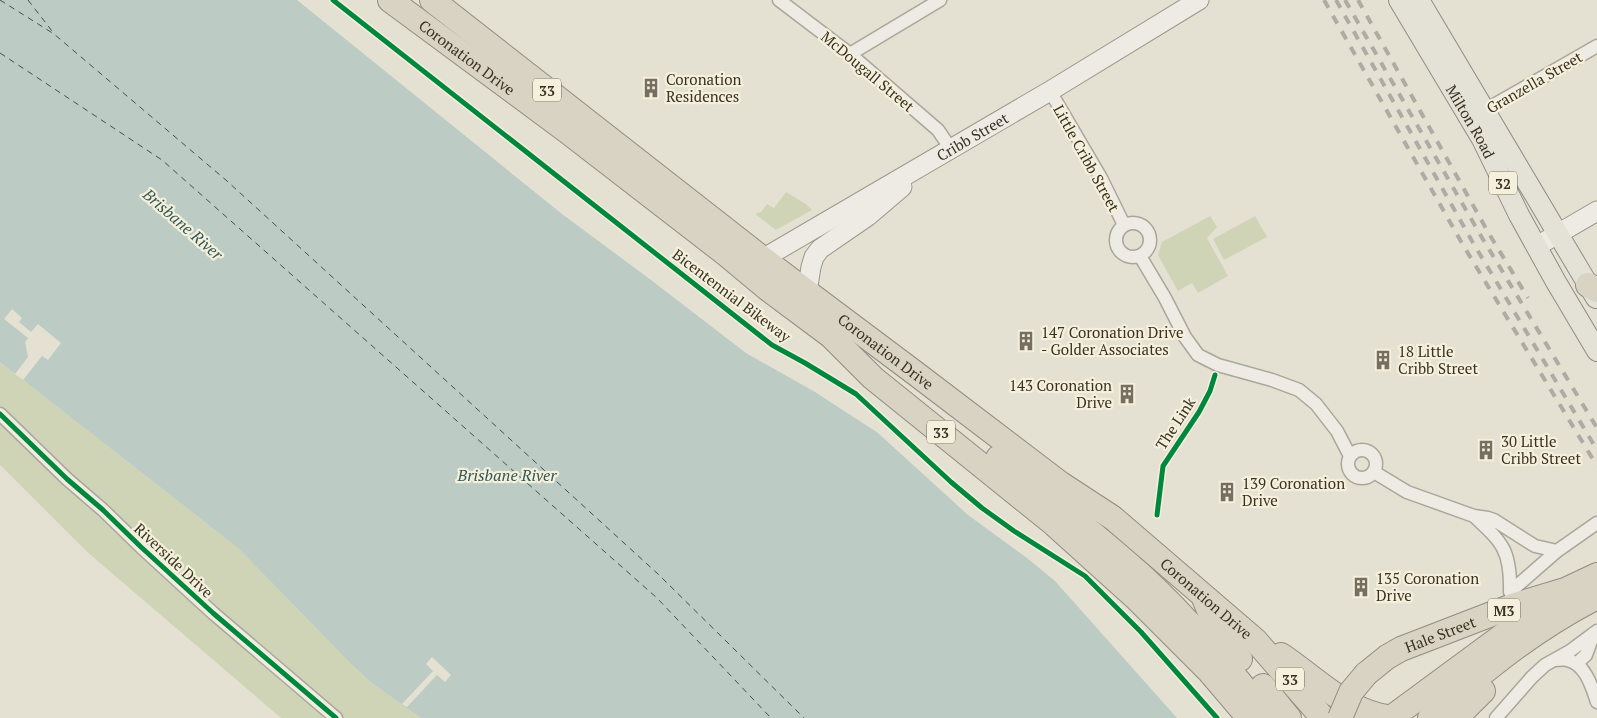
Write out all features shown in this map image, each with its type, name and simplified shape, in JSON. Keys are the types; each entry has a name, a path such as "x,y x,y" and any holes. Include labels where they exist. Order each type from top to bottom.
{"highway":[{"name":"Coronation Drive","path":"390,0 567,131 754,264 807,292 1061,484 1113,518 1255,640 1323,718"},
{"name":"Coronation Drive","path":"432,0 754,264 768,289 831,336 873,378 1054,524 1136,598 1203,665 1249,718"},
{"path":"831,336 878,365 1038,488 1143,577 1203,640 1268,718"},
{"name":"Hale Street","path":"1340,718 1351,692 1366,674 1387,656 1515,606 1565,590 1597,575"},
{"path":"1255,640 1286,659 1356,708 1374,715 1392,718 1565,590"},
{"path":"1443,633 1510,592"},
{"path":"1202,593 1217,630 1289,718"},
{"name":"M3","path":"1456,718 1525,652 1538,631 1597,597"},
{"path":"1430,718 1485,669 1538,631"}],"main road":[{"name":"Milton Road","path":"1399,0 1478,114 1558,234 1594,292"},
{"name":"Milton Road","path":"1419,0 1478,114 1490,154 1519,214 1597,351"}],"street":[{"name":"McDougall Street","path":"779,0 850,54 938,130 951,149"},
{"path":"850,54 940,0"},
{"name":"Cribb Street","path":"754,264 1050,90 1178,5 1199,0"},
{"name":"Granzella Street","path":"1478,114 1597,46"},
{"name":"Little Cribb Street","path":"1050,90 1101,178 1124,225"},
{"path":"807,292 814,257 820,249 882,205 929,162"},
{"path":"1537,246 1597,211"},
{"name":"Little Cribb Street","path":"1138,224 1148,232 1150,243 1147,250 1140,256 1128,257 1118,249 1116,243 1117,234 1124,225 1138,224"},
{"path":"1140,256 1185,337 1198,355 1218,365 1272,380 1299,390 1316,404 1337,431 1350,456 1348,465 1351,473 1356,477 1366,478 1374,472 1377,464 1371,452 1358,450 1350,456"},
{"name":"Riverside Drive","path":"0,414 67,479 103,510 205,606 336,718"},
{"path":"1374,472 1407,492 1474,516 1494,520 1536,546 1557,551"},
{"path":"1474,516 1495,535 1503,546 1510,569 1510,592"},
{"path":"1510,592 1557,551 1597,523"},
{"path":"1496,718 1505,706 1545,665 1570,651 1596,632"},
{"path":"1576,664 1586,655 1596,632"},
{"path":"1203,640 1258,718"},
{"path":"1554,660 1567,660 1576,664 1590,682 1597,702"}],"green space":[{"path":"786,192 806,204 812,210 776,230 755,214 761,212 767,204 774,208"},
{"path":"1210,216 1217,227 1207,238 1228,276 1198,293 1192,283 1178,291 1158,255 1162,242"},
{"path":"1255,216 1267,237 1224,260 1213,239"},
{"path":"0,362 238,548 352,665 373,684 421,718 281,718 86,551 0,465"}],"water":[{"name":"Brisbane River","path":"0,0 297,0 562,214 746,353 815,392 878,433 968,515 1055,581 1177,718 421,718 373,684 352,665 238,548 0,362"}],"pier":[{"path":"12,309 22,318 19,322 31,332 38,324 61,343 48,360 42,356 23,380 15,374 28,357 25,342 28,338 4,319"},
{"path":"432,657 451,675 445,682 437,675 407,707 402,704 433,671 426,664"}],"ferry route":[{"path":"0,0 54,34 227,181 658,574 804,718"},
{"path":"28,0 52,31"},
{"path":"0,53 162,160 657,598 771,718"}],"railway":[{"path":"1324,0 1463,245 1597,466"},
{"path":"1336,0 1472,241 1597,450"},
{"path":"1345,0 1481,236 1597,428"},
{"path":"1358,0 1488,232 1528,298"}],"cycle path":[{"name":"Bicentennial Bikeway","path":"333,0 772,345 856,394 951,482 982,508 1014,531 1085,576 1141,632 1217,718"},
{"name":"The Link","path":"1157,515 1163,466 1199,412 1210,391 1215,375"},
{"path":"0,414 67,479 103,510 213,613 336,718"}],"place":[{"name":"Coronation Residences","path":"651,88"},
{"name":"147 Coronation Drive - Golder Associates","path":"1026,341"},
{"name":"18 Little Cribb Street","path":"1383,360"},
{"name":"143 Coronation Drive","path":"1127,394"},
{"name":"30 Little Cribb Street","path":"1486,450"},
{"name":"139 Coronation Drive","path":"1227,492"},
{"name":"135 Coronation Drive","path":"1361,587"}]}
